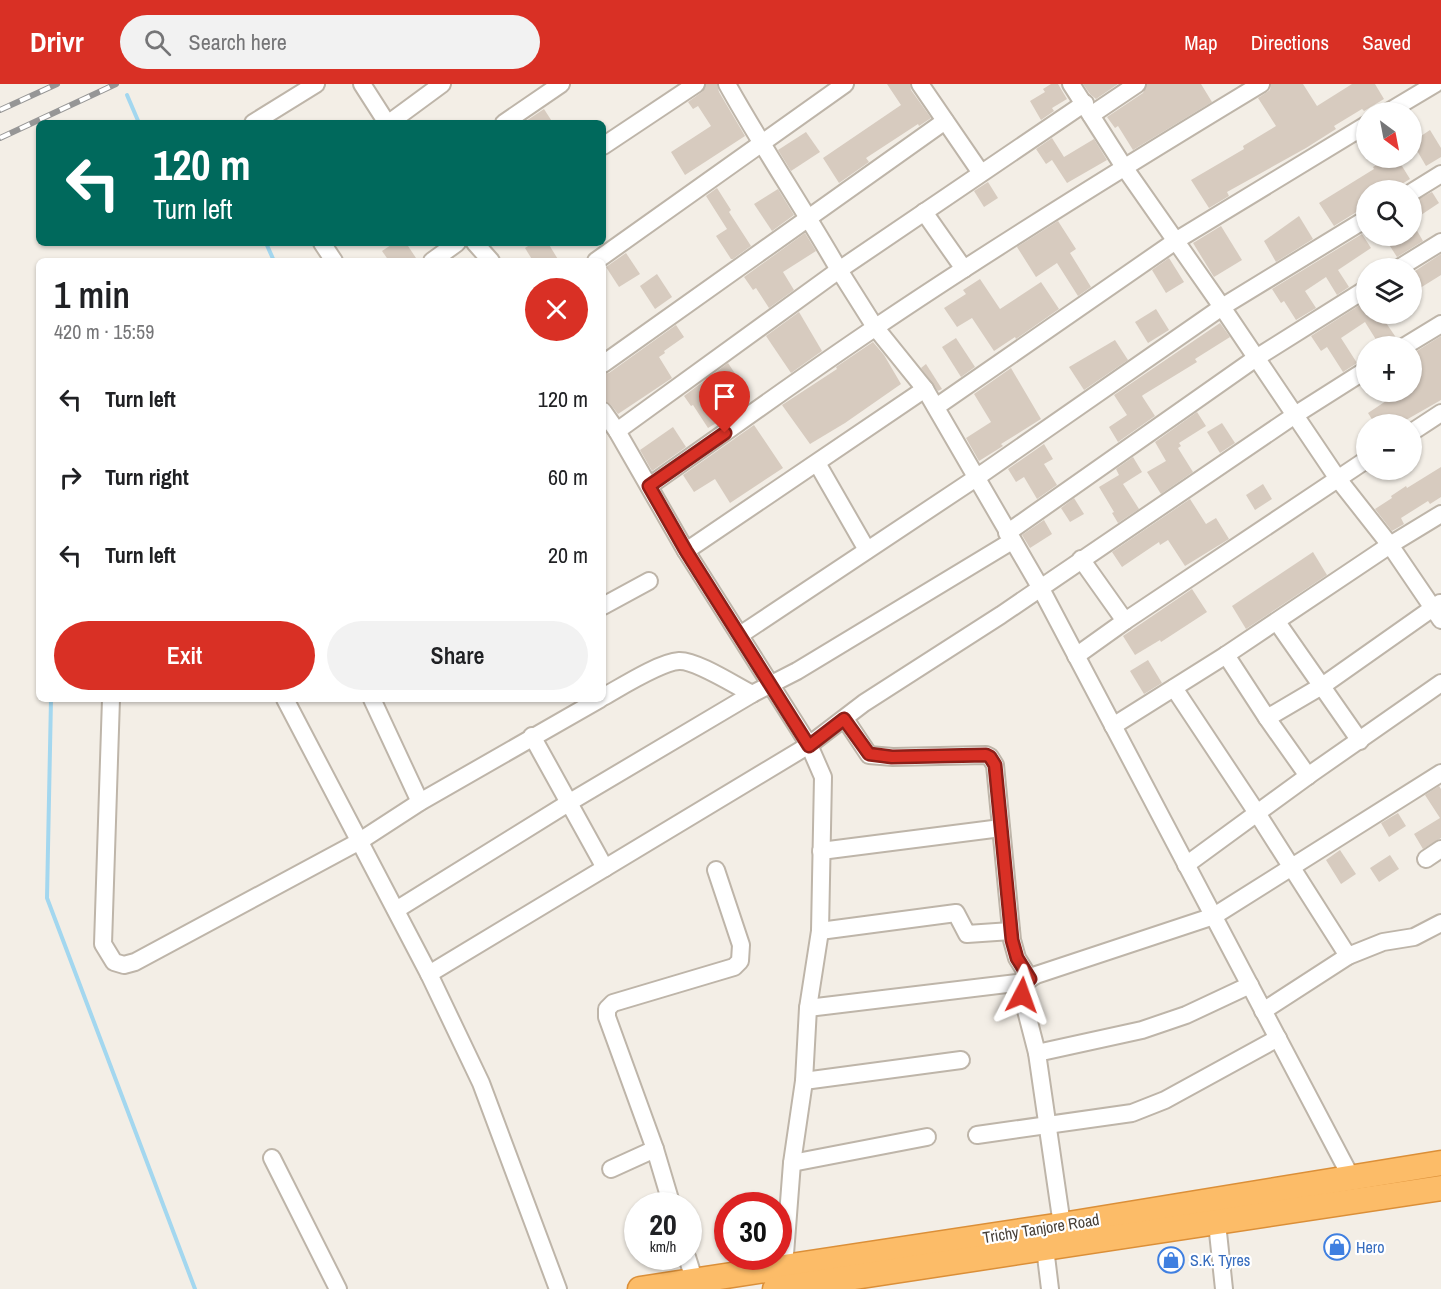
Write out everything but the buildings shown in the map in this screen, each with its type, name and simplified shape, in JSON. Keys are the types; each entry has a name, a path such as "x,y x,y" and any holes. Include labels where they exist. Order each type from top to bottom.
{"highway":[{"name":"Trichy Tanjore Road","path":"792,1266 1062,1225 1441,1163"},
{"name":"Trichy Tanjore Road","path":"775,1289 835,1285 1045,1248 1441,1188"},
{"name":"Trichy Tanjore Road","path":"640,1289 766,1270"}],"street":[{"path":"258,120 316,84"},
{"path":"362,84 386,120"},
{"path":"392,120 442,84"},
{"path":"508,120 561,84"},
{"path":"606,144 696,84"},
{"path":"727,84 760,143 809,217 838,270 875,327 925,389 1040,587 1352,1179"},
{"path":"600,258 845,84"},
{"path":"920,84 981,173"},
{"path":"1071,84 1124,167 1177,240 1338,479 1438,610 1322,686 1267,718"},
{"path":"617,431 838,270 981,173 1088,109 1137,84"},
{"path":"649,486 875,327 963,269 1124,167 1262,84"},
{"path":"1405,102 1435,84"},
{"path":"606,362 945,121"},
{"path":"936,407 1177,240 1356,131"},
{"path":"1422,186 1441,174"},
{"path":"924,212 963,269"},
{"path":"740,634 976,478 1222,307 1356,225"},
{"path":"1415,258 1441,242"},
{"path":"436,258 453,246"},
{"path":"478,246 488,258"},
{"path":"396,910 570,802 752,694 803,667 1010,537 1256,358 1356,295"},
{"path":"1421,336 1441,324"},
{"path":"429,974 809,746 864,703 1000,615 1295,415 1356,376"},
{"path":"686,551 925,389"},
{"path":"1422,425 1441,413"},
{"path":"606,415 686,551 809,746 823,777 820,931 808,1008 804,1081 790,1192"},
{"path":"817,464 867,550"},
{"path":"1082,666 1125,621 1356,467"},
{"path":"1113,726 1441,514"},
{"path":"1081,559 1125,621"},
{"path":"606,604 649,581"},
{"path":"1277,622 1360,741"},
{"path":"1226,655 1308,776"},
{"path":"606,694 636,678 680,661 704,669 752,694"},
{"path":"1186,865 1441,682"},
{"path":"1174,688 1348,956"},
{"path":"111,702 103,944 114,962 124,964 135,962 360,841 420,802 592,702"},
{"path":"287,702 429,974 481,1083 558,1289"},
{"path":"373,702 420,802"},
{"path":"847,717 869,754 892,757 986,755 995,765 1011,935 1017,958 1027,980 1022,995 1036,1053 1062,1225"},
{"path":"532,736 605,868"},
{"path":"808,1008 1027,980 1214,916 1441,773"},
{"path":"821,851 1000,828"},
{"path":"1426,859 1441,849"},
{"path":"668,1192 655,1149 607,1017 607,1009 613,1003 734,967 740,961 741,945 716,870"},
{"path":"820,931 956,913 967,934 1011,935"},
{"path":"1263,1011 1348,956 1383,942 1414,937 1441,924"},
{"path":"1036,1053 1142,1030 1186,1016 1250,985"},
{"path":"977,1135 1132,1113 1165,1100 1278,1038"},
{"path":"804,1081 961,1060"},
{"path":"792,1163 927,1137"},
{"path":"611,1169 655,1149"},
{"path":"272,1158 338,1289"},
{"path":"1217,1223 1224,1289"},
{"path":"1045,1248 1050,1289"},
{"path":"691,1270 695,1282"}],"waterway":[{"path":"127,95 138,120"},
{"path":"267,246 273,258"},
{"path":"51,702 47,898 195,1289"}],"railway":[{"path":"0,110 57,84"},
{"path":"39,120 116,84"},
{"path":"0,138 36,121"}],"place":[{"name":"Hero","path":"1337,1247"},
{"name":"S.K. Tyres","path":"1171,1260"}],"route":[{"path":"725,433 649,486 686,551 809,746 844,719 869,754 892,757 986,755 993,760 1012,940 1017,958 1030,979 1024,982 1022,995"}]}
